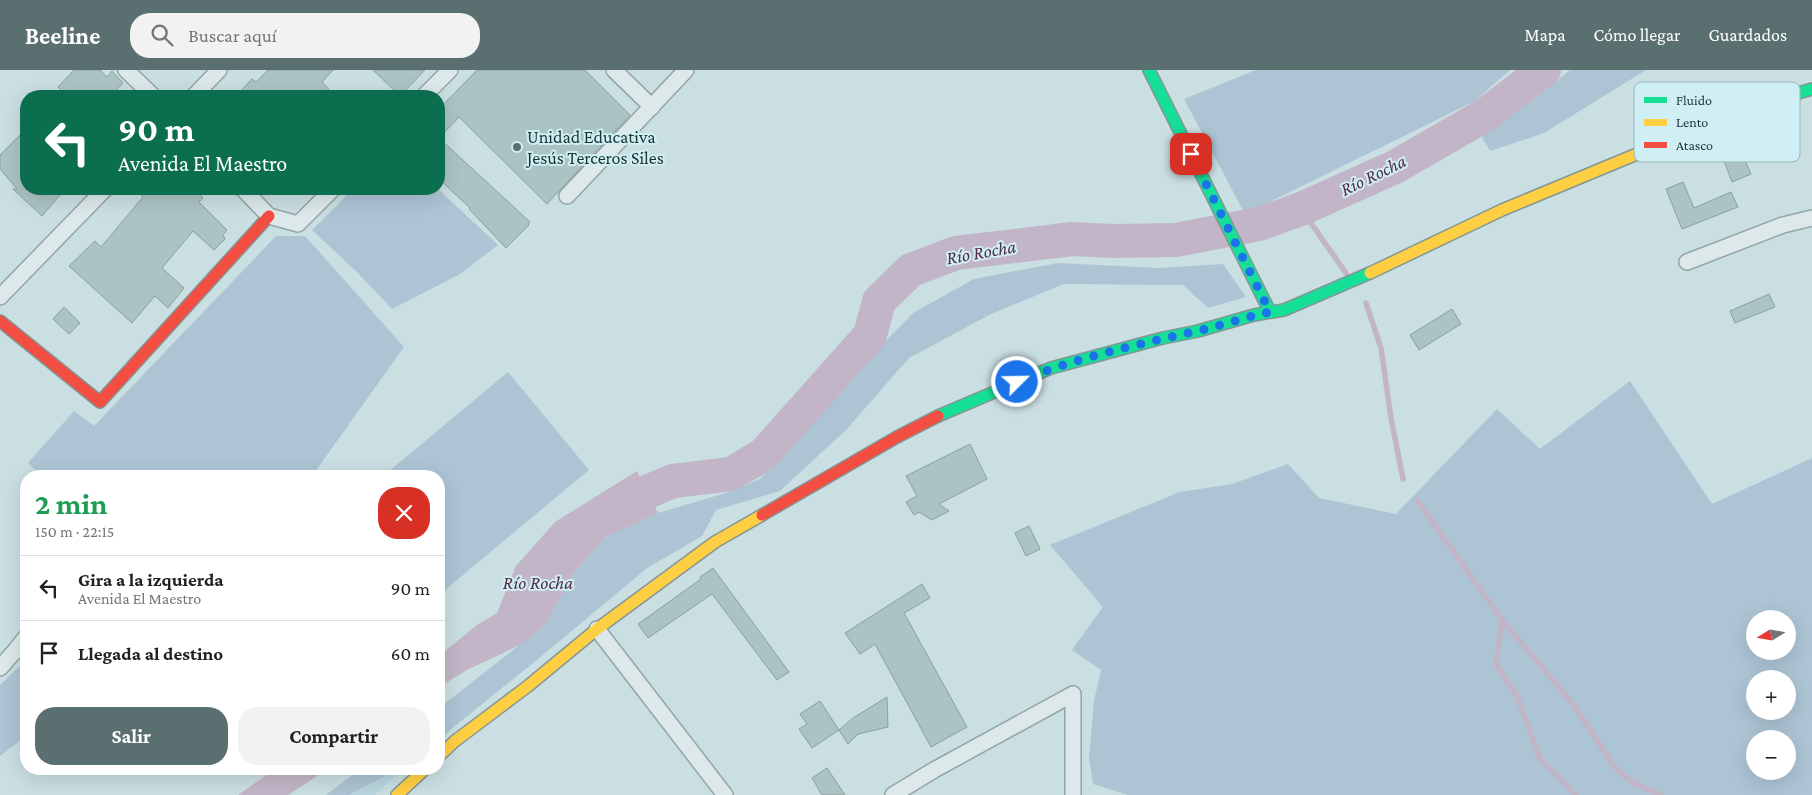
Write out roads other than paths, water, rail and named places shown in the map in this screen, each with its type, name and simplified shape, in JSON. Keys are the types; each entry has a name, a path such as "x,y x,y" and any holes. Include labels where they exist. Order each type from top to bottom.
{"street":[{"path":"126,70 147,90"},
{"path":"200,90 219,70"},
{"path":"430,90 450,70"},
{"path":"614,70 652,107"},
{"path":"567,196 686,70"},
{"path":"1149,70 1270,312"},
{"path":"1800,93 1812,89"},
{"path":"445,750 597,629 715,542 897,437 950,410 1051,368 1163,338 1284,310 1361,278 1502,210 1634,155"},
{"path":"0,297 99,195"},
{"path":"249,195 269,216 298,224 327,195"},
{"path":"0,321 100,402 269,216"},
{"path":"1687,262 1783,225 1812,218"},
{"path":"597,629 725,795"},
{"path":"0,668 20,649"},
{"path":"893,795 934,770 1073,694 1073,795"},
{"path":"397,795 419,775"}],"water":[{"name":"Río Rocha","path":"637,471 658,513 604,538 574,573 545,625 522,644 467,670 445,683 445,651 477,625 497,613 516,566 555,522"},
{"path":"266,775 319,775 288,795 238,795"}],"waterway":[{"name":"Río Rocha","path":"608,515 633,498 673,481 731,474 764,454 870,335 879,301 911,270 956,253 1072,239 1112,241 1176,240 1259,224 1301,209 1395,167 1485,115 1544,70"},
{"path":"1301,209 1346,273"},
{"path":"1366,303 1381,348 1391,418 1403,479"},
{"path":"1417,500 1502,620 1496,664 1517,696 1540,759 1575,795"},
{"path":"1502,620 1573,704 1616,769 1634,783 1661,795"}],"place":[{"name":"Unidad Educativa Jesús Terceros Siles","path":"517,147"}]}
